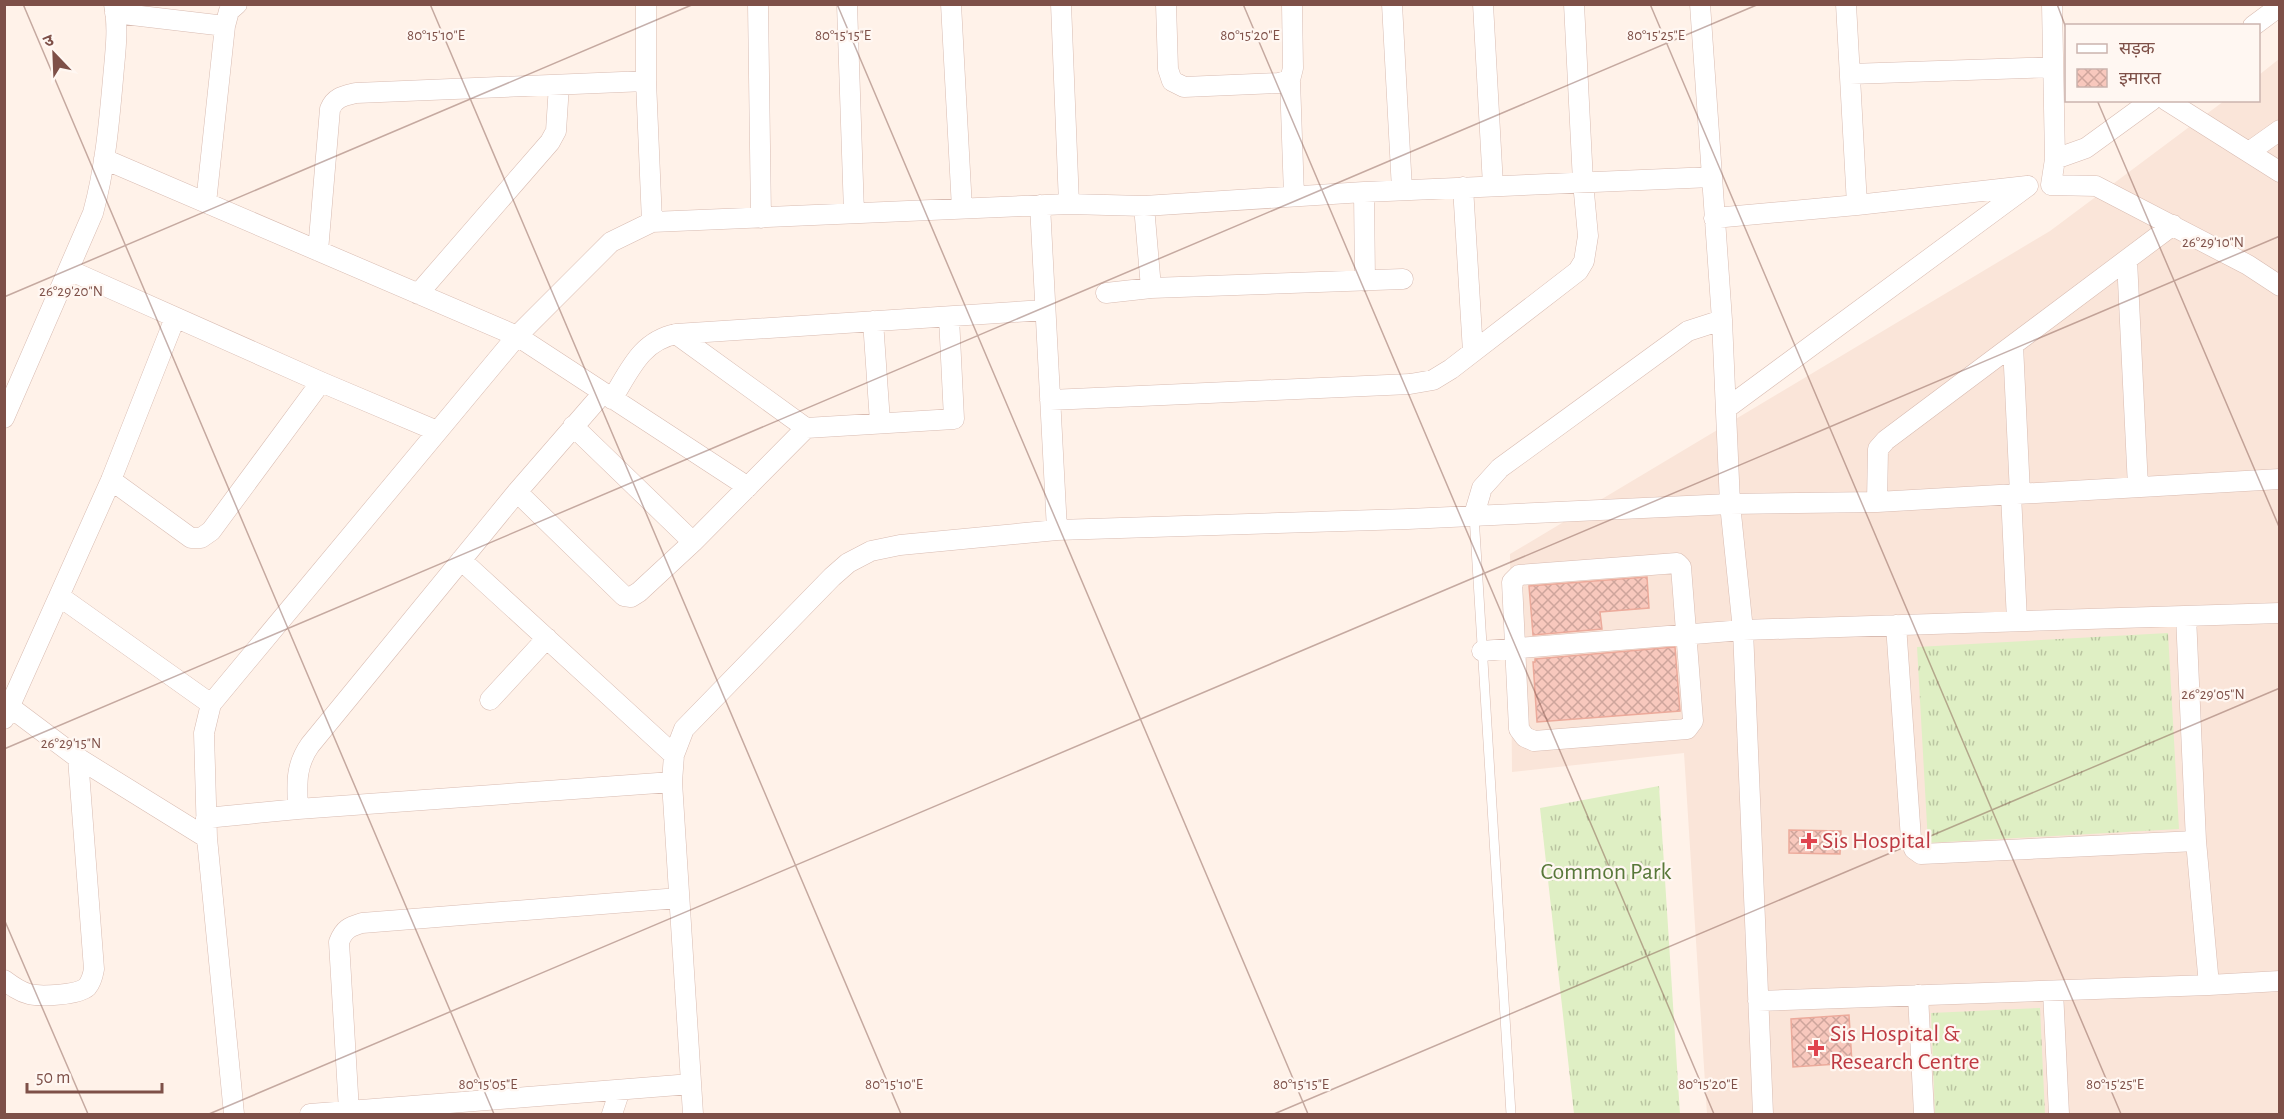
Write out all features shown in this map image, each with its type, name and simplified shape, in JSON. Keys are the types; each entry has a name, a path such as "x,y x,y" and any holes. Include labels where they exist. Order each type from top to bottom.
{"street":[{"path":"206,203 225,26 229,11 237,4"},
{"path":"646,4 646,81 652,222"},
{"path":"758,4 761,218"},
{"path":"847,4 854,213"},
{"path":"951,4 962,209"},
{"path":"1061,4 1069,204"},
{"path":"1166,4 1168,69 1172,81 1184,87 1279,83 1290,80"},
{"path":"1292,4 1293,68 1290,80 1294,196"},
{"path":"1392,4 1402,190"},
{"path":"1483,4 1493,186"},
{"path":"1050,400 1410,384 1433,380 1451,369 1578,271 1584,261 1588,236 1574,4"},
{"path":"1700,4 1722,320 1730,504 1743,630 1763,1114"},
{"path":"1846,4 1857,205"},
{"path":"2051,185 2055,159 2052,4"},
{"path":"2256,24 2280,6"},
{"path":"4,417 93,213 104,159 117,31 114,9 225,26"},
{"path":"1850,74 2053,66"},
{"path":"318,251 330,109 334,101 343,96 356,93 646,81"},
{"path":"418,294 550,141 556,130 559,85"},
{"path":"2055,159 2086,148 2149,102"},
{"path":"2169,102 2280,172"},
{"path":"2249,152 2280,130"},
{"path":"104,159 517,336 748,487"},
{"path":"234,1114 207,838 204,733 211,704 517,336 611,242 652,222 1069,204 1144,206 1402,190 1712,177"},
{"path":"1714,218 2028,186 2096,186 2248,265 2280,286"},
{"path":"1727,408 2028,186"},
{"path":"1463,188 1473,352"},
{"path":"1364,192 1365,281"},
{"path":"1040,205 1057,530"},
{"path":"1144,206 1152,288"},
{"path":"1877,502 1878,449 1881,446 2173,225"},
{"path":"2127,260 2138,487"},
{"path":"69,270 437,431"},
{"path":"1106,293 1152,288 1403,279"},
{"path":"298,809 297,774 303,755 573,426 608,396 643,350 653,342 676,334 1045,310"},
{"path":"676,334 806,428 954,419 949,317"},
{"path":"176,318 111,480 7,713 207,838"},
{"path":"1474,515 1482,488 1500,468 1688,331 1722,320"},
{"path":"873,321 880,422"},
{"path":"2013,345 2017,621"},
{"path":"111,480 191,538 201,538 211,531 321,382"},
{"path":"573,426 693,542"},
{"path":"518,492 624,596 631,597 693,542 806,428"},
{"path":"693,1114 672,782 674,755 684,729 832,576 848,562 871,551 900,545 1057,530 1730,504 1877,502 2280,479"},
{"path":"461,560 674,755"},
{"path":"1677,563 1681,567 1686,634 1693,722 1687,729 1534,741 1525,737 1519,729 1512,582 1519,575 1677,563"},
{"path":"59,596 211,704"},
{"path":"1482,651 1743,630 2280,613"},
{"path":"2186,616 2196,841 2209,985"},
{"path":"1896,625 1911,839 1914,849 1921,854 2196,841"},
{"path":"490,700 547,638"},
{"path":"4,980 28,994 40,995 76,992 87,987 92,978 94,969 78,758"},
{"path":"206,818 298,809 672,782"},
{"path":"349,1111 339,942 342,933 348,927 362,923 679,898"},
{"path":"1758,1001 2280,981"},
{"path":"2054,991 2059,1114"},
{"path":"1918,995 1924,1114"},
{"path":"310,1114 435,1109 691,1084"},
{"path":"612,1114 620,1090"}],"lane":[{"path":"1474,515 1511,1114"}],"shaded area":[{"path":"2279,59 2279,1114 1707,1114 1684,753 1512,772 1510,554 2050,231 2223,102 2260,102 2260,74"}],"green space":[{"path":"2168,633 2179,829 1928,843 1917,647"},
{"name":"Common Park","path":"1659,786 1680,1114 1574,1114 1540,808"},
{"path":"2040,1008 2045,1114 1935,1114 1931,1013"}],"building":[{"path":"1647,577 1649,608 1600,612 1602,629 1533,635 1529,586"},
{"path":"1675,647 1680,711 1537,722 1533,662 1535,659"},
{"path":"1789,830 1841,831 1840,854 1789,853"},
{"path":"1849,1015 1852,1063 1793,1067 1791,1019"}],"place":[{"name":"Sis Hospital","path":"1809,841"},
{"name":"Sis Hospital & Research Centre","path":"1816,1048"}]}
